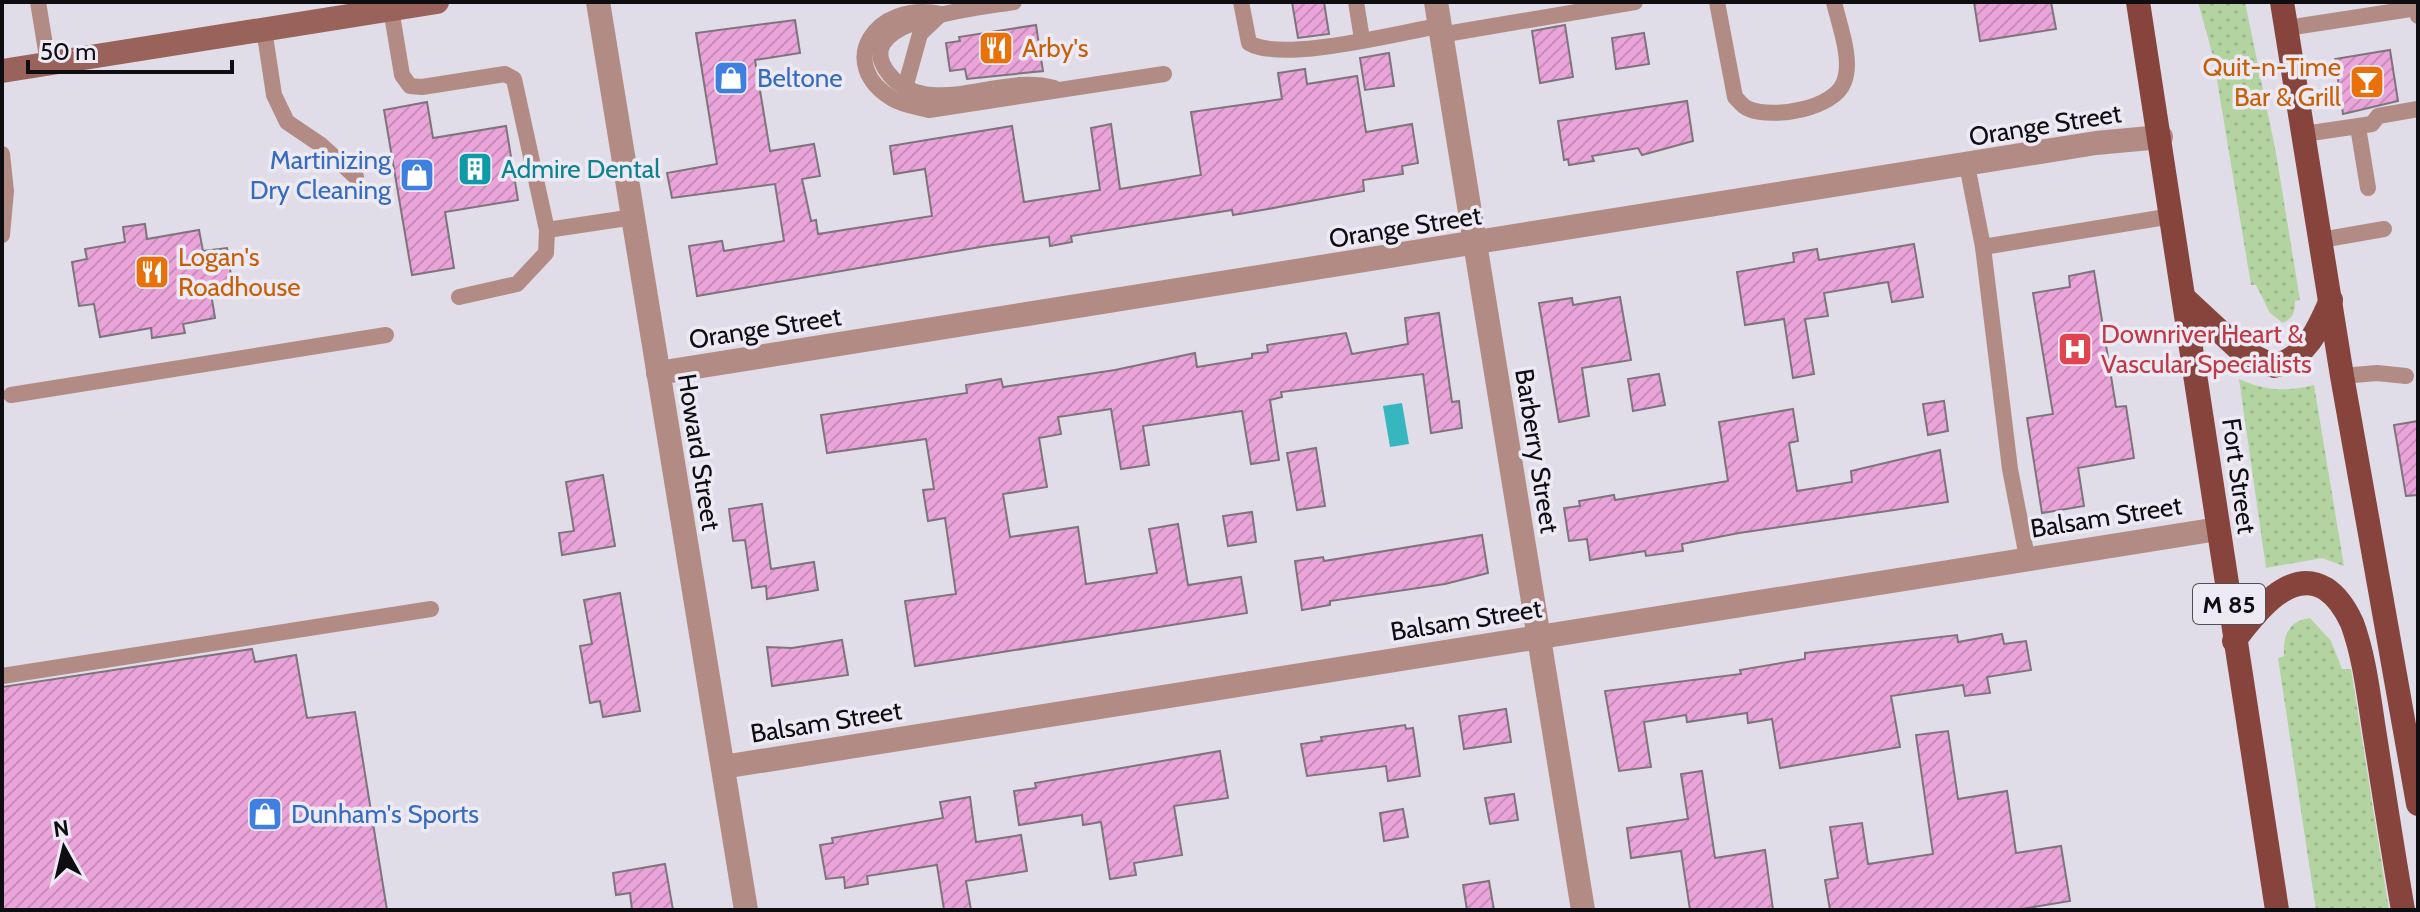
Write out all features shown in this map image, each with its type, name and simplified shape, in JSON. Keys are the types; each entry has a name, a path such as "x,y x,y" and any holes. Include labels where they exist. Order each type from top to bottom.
{"main road":[{"path":"2,71 264,29 327,10 391,9 437,2"},
{"name":"Fort Street","path":"2138,2 2277,910"},
{"path":"2282,2 2342,376 2418,803"},
{"path":"2184,298 2240,350 2274,366 2289,362 2306,349 2331,300"},
{"path":"2234,641 2260,608 2292,587 2308,584 2324,588 2339,600 2351,621 2367,687 2403,910"},
{"path":"2271,874 2284,910"}],"street":[{"name":"Howard Street","path":"598,2 746,910"},
{"name":"Barberry Street","path":"1438,21 1583,910"},
{"name":"Orange Street","path":"658,373 2096,143 2161,137"},
{"name":"Balsam Street","path":"723,767 2218,529"}],"lane":[{"path":"38,2 48,63"},
{"path":"1014,2 941,14 902,27 888,36 882,50 885,69 905,88 932,95 1033,82 1062,90"},
{"path":"1241,2 1249,43 1262,51 1362,39 1438,21 1625,3"},
{"path":"1356,2 1362,39"},
{"path":"1717,2 1735,97 1746,108 1764,113 1824,105 1837,96 1846,79 1847,59 1834,2"},
{"path":"2287,28 2417,8 2418,16"},
{"path":"391,9 402,75 410,86 422,87 505,74 514,79 547,230 546,253 517,284 459,297"},
{"path":"941,14 926,9 899,13 880,21 867,34 865,52 870,71 877,87 895,100 929,110 1164,74"},
{"path":"905,88 920,34 941,14"},
{"path":"264,29 274,95 287,122 321,145 356,177"},
{"path":"2304,134 2372,124 2378,116 2418,109"},
{"path":"2358,127 2368,188"},
{"path":"2,154 6,191 2,235"},
{"path":"1967,165 1983,247 2010,469 2027,557"},
{"path":"1983,247 2172,216"},
{"path":"547,230 634,217"},
{"path":"2321,240 2384,229"},
{"path":"11,395 386,335"},
{"path":"2342,376 2377,373 2406,376"},
{"path":"2,676 431,609"}],"green space":[{"path":"2198,2 2245,2 2276,153 2300,300 2295,301 2293,315 2283,323 2270,313 2256,285 2251,285 2213,56"},
{"path":"2239,379 2276,389 2314,385 2344,566 2322,558 2266,568"},
{"path":"2310,618 2331,641 2342,669 2351,669 2389,910 2316,910 2278,658 2284,656 2286,636 2292,626"}],"water":[{"path":"1402,403 1409,444 1390,447 1383,406"}],"building":[{"path":"1292,2 1324,2 1329,34 1298,38"},
{"path":"1974,2 2051,2 2056,29 1980,41"},
{"path":"795,20 800,53 755,60 770,151 814,144 820,176 802,179 811,221 816,220 818,234 932,216 925,169 894,174 890,146 1012,126 1024,202 1100,190 1091,128 1111,124 1120,189 1201,175 1191,112 1282,99 1278,73 1305,69 1307,84 1357,76 1366,132 1412,124 1418,163 1402,166 1403,174 1363,180 1364,191 1268,209 1233,215 1232,210 1071,236 1072,242 1050,246 1049,237 986,246 697,296 689,246 722,241 724,251 784,241 775,184 672,198 667,173 717,164 696,33"},
{"name":"Arby's","path":"1036,25 1043,71 967,79 965,69 950,71 946,43 960,41 959,37"},
{"path":"1565,25 1573,77 1540,83 1532,31"},
{"path":"1644,33 1649,64 1616,69 1612,38"},
{"name":"Quit-n-Time Bar & Grill","path":"2390,50 2398,101 2343,114 2335,59"},
{"path":"1389,53 1394,86 1365,90 1360,58"},
{"path":"1687,101 1693,141 1642,155 1638,148 1592,156 1594,161 1569,165 1568,159 1564,160 1558,121"},
{"path":"427,102 433,138 506,126 518,200 445,212 454,268 412,275 384,110"},
{"name":"Logan's Roadhouse","path":"145,224 147,239 199,230 203,251 227,248 232,283 210,287 215,318 183,324 185,333 152,338 151,328 100,337 94,304 79,306 72,262 87,259 85,249 125,242 123,227"},
{"path":"1914,244 1923,297 1892,302 1888,282 1824,293 1828,316 1805,319 1814,374 1793,378 1784,319 1745,325 1737,272 1794,262 1793,253 1817,249 1819,260"},
{"name":"Downriver Heart & Vascular Specialists","path":"2094,271 2116,407 2126,406 2134,458 2078,468 2084,506 2042,513 2027,418 2053,414 2033,293 2070,287 2069,276"},
{"path":"1620,297 1631,360 1582,368 1589,416 1559,422 1539,303 1572,298 1573,305"},
{"path":"1439,313 1452,402 1459,401 1462,428 1431,433 1423,374 1281,392 1282,397 1270,400 1279,460 1251,464 1242,411 1143,426 1149,465 1121,469 1111,409 1058,417 1061,434 1039,438 1047,487 1003,494 1010,537 1078,527 1086,584 1157,573 1149,529 1178,524 1188,585 1241,577 1247,613 915,666 905,601 956,594 945,518 928,521 923,490 934,489 926,439 827,453 821,415 967,393 966,385 1001,379 1003,387 1115,370 1195,353 1197,367 1252,358 1252,354 1268,352 1267,345 1346,333 1352,354 1408,344 1405,318"},
{"path":"1659,374 1665,405 1633,411 1628,379"},
{"path":"1944,401 1948,431 1928,435 1923,404"},
{"path":"1793,409 1798,441 1789,443 1797,491 1852,482 1851,471 1940,450 1948,502 1739,533 1682,544 1683,551 1646,556 1645,551 1590,560 1587,539 1569,541 1564,508 1580,506 1579,501 1614,495 1615,500 1728,481 1719,422"},
{"path":"2418,421 2418,495 2406,496 2394,425"},
{"path":"1316,448 1325,506 1297,510 1287,453"},
{"path":"603,475 615,546 562,555 559,533 574,531 566,482"},
{"path":"762,504 771,569 814,562 818,590 767,599 766,586 752,588 745,540 733,541 729,509"},
{"path":"1252,512 1256,542 1228,546 1223,516"},
{"path":"1482,535 1488,573 1445,584 1330,601 1330,605 1302,610 1295,561 1323,557 1324,561"},
{"path":"620,593 640,711 603,717 600,701 590,703 580,646 592,644 584,600"},
{"path":"2002,634 2004,644 2026,641 2031,670 1987,677 1990,693 1965,696 1963,685 1891,696 1900,747 1780,768 1772,719 1748,723 1747,713 1687,722 1686,715 1644,722 1651,767 1619,771 1605,691 1741,674 1740,670 1805,659 1805,653 1957,635 1958,642"},
{"path":"842,640 848,675 772,686 767,647 792,648"},
{"path":"252,649 255,662 296,655 307,718 355,712 387,910 2,910 2,687"},
{"path":"1506,709 1511,742 1464,749 1459,716"},
{"path":"1405,725 1406,729 1413,728 1420,776 1388,781 1386,766 1307,776 1301,744 1322,741 1321,737"},
{"path":"1948,731 1958,799 2007,791 2016,853 2061,846 2070,901 2016,910 1830,910 1825,880 1838,878 1830,827 1862,823 1868,864 1933,854 1916,735"},
{"path":"1220,751 1228,798 1174,806 1182,855 1134,863 1136,875 1110,879 1101,822 1083,825 1082,815 1019,825 1014,791 1036,788 1035,783"},
{"path":"1702,771 1715,858 1765,850 1773,910 1690,910 1681,851 1631,858 1627,828 1688,819 1681,774"},
{"path":"1514,794 1518,820 1490,824 1485,798"},
{"path":"970,797 976,842 1021,835 1027,871 966,881 971,910 944,910 937,865 867,876 868,884 845,888 844,877 826,879 820,845 833,843 832,838 943,818 940,802"},
{"path":"1403,809 1408,837 1384,841 1380,813"},
{"path":"665,864 673,910 632,910 630,893 616,895 613,873"},
{"path":"1489,881 1494,910 1467,910 1463,885"}],"place":[{"name":"Arby's","path":"996,48"},
{"name":"Beltone","path":"731,78"},
{"name":"Quit-n-Time Bar & Grill","path":"2367,82"},
{"name":"Admire Dental","path":"475,169"},
{"name":"Martinizing Dry Cleaning","path":"417,175"},
{"name":"Logan's Roadhouse","path":"152,272"},
{"name":"Downriver Heart & Vascular Specialists","path":"2075,349"},
{"name":"Dunham's Sports","path":"265,814"}]}
